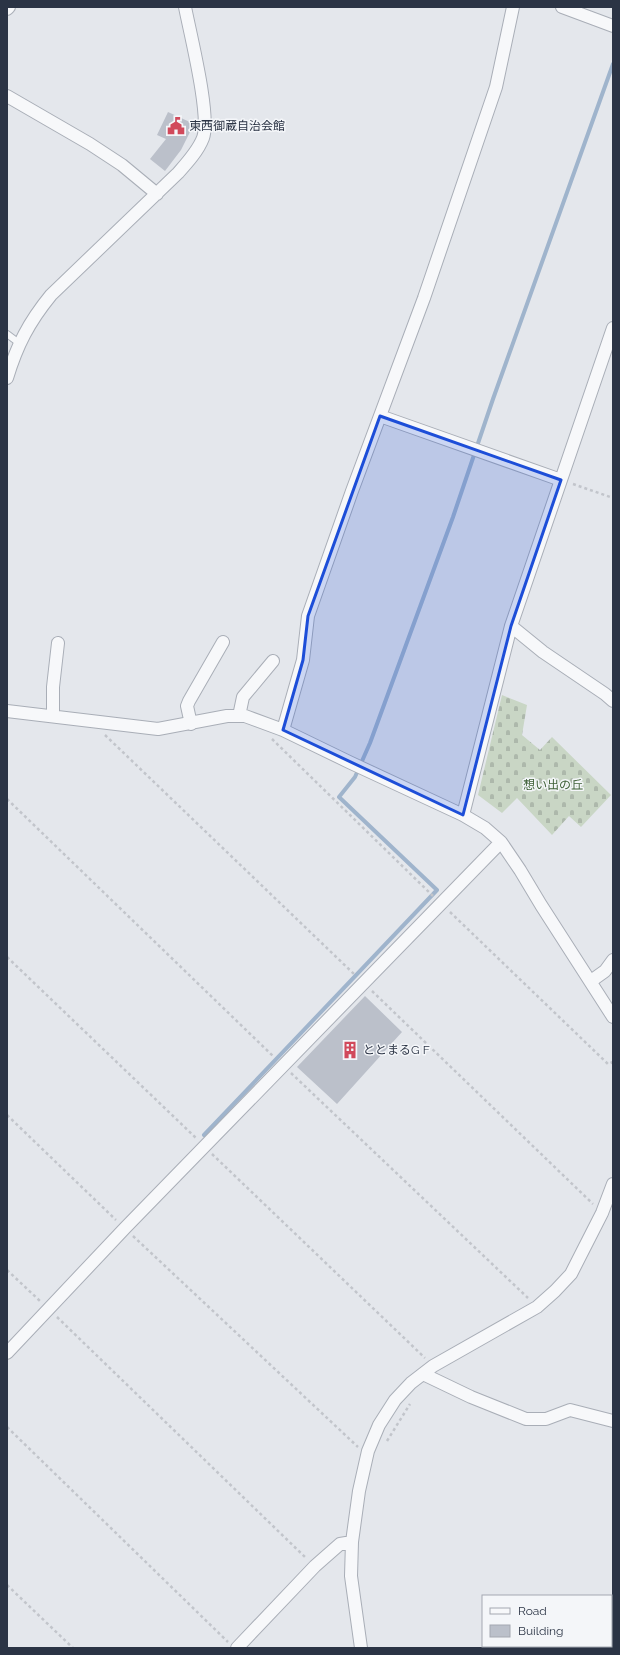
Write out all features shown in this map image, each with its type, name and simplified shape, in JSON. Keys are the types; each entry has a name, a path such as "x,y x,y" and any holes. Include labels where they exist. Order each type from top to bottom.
{"street":[{"path":"7,378 19,343 27,327 51,295 157,194 188,161 203,137 203,103 185,7"},
{"path":"283,730 303,660 308,616 352,491 424,298 496,87 513,7"},
{"path":"562,7 613,26"},
{"path":"7,96 90,144 122,165 157,194"},
{"path":"463,815 510,626 613,328"},
{"path":"380,416 561,480"},
{"path":"510,626 543,652 613,701"},
{"path":"191,724 187,706 223,642"},
{"path":"53,716 53,687 58,643"},
{"path":"239,716 243,697 273,660"},
{"path":"7,711 158,729 227,716 245,716 283,730 463,815 485,828 501,842 613,1017"},
{"path":"7,1353 125,1228 501,842"},
{"path":"591,981 605,971 613,960"},
{"path":"361,1648 351,1576 352,1542 359,1491 368,1451 379,1425 395,1400 411,1384 433,1366 537,1307 555,1291 571,1274 602,1213 613,1184"},
{"path":"423,1374 471,1397 526,1419 546,1418 570,1410 613,1421"},
{"path":"233,1645 340,1544 352,1542"}],"lane":[{"path":"7,334 19,343"}],"path":[{"path":"561,480 613,498"},
{"path":"90,720 602,1213"},
{"path":"7,799 537,1307"},
{"path":"7,957 433,1366"},
{"path":"7,1115 355,1447 368,1451"},
{"path":"7,1270 315,1566"},
{"path":"385,1445 402,1414 412,1402"},
{"path":"7,1427 233,1645"},
{"path":"7,1585 73,1648"}],"highlighted area":[{"path":"380,416 561,480 511,626 463,815 283,730 303,660 308,616"}],"green space":[{"name":"想い出の丘","path":"502,695 527,705 522,735 540,750 552,737 611,795 581,827 569,816 552,835 517,798 502,813 478,795"}],"building":[{"path":"168,112 192,123 188,131 190,132 181,150 165,171 150,159 166,139 157,135"},
{"name":"ととまるG F","path":"365,996 402,1032 337,1104 297,1067"}],"waterway":[{"path":"204,1135 437,890 339,797 355,777 370,743 453,517 493,399 613,64"}],"place":[{"name":"東西御蔵自治会館","path":"176,126"},
{"name":"ととまるG F","path":"350,1050"}]}
